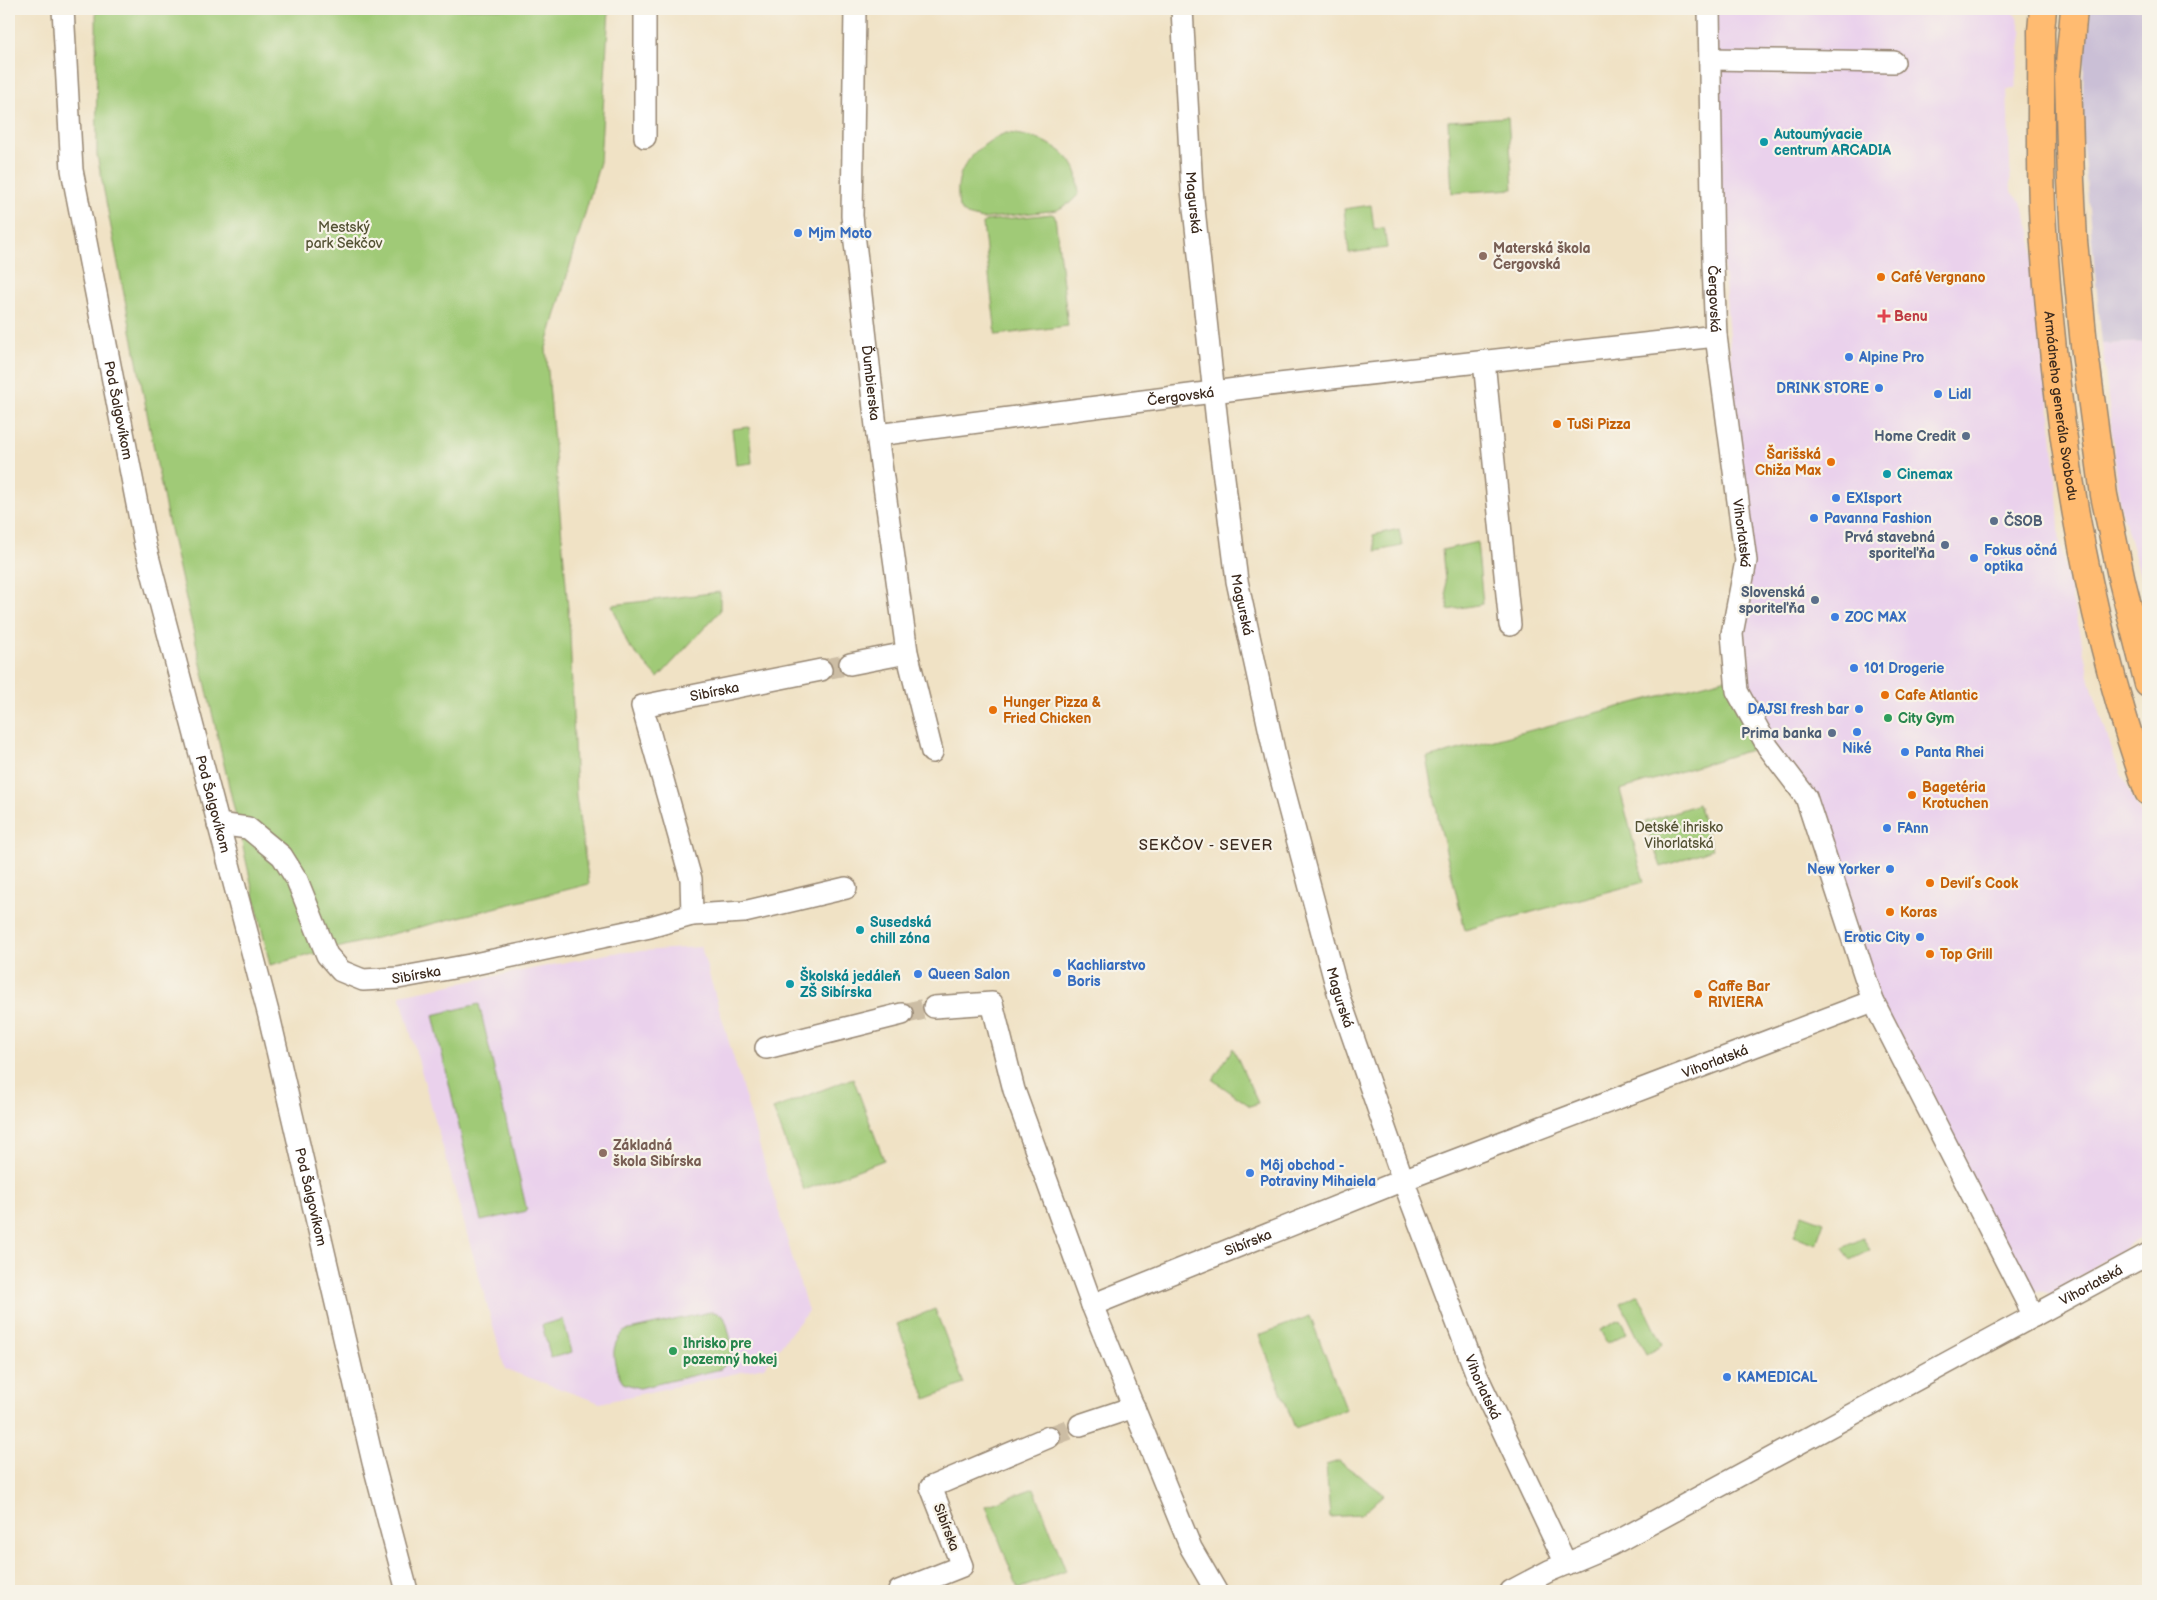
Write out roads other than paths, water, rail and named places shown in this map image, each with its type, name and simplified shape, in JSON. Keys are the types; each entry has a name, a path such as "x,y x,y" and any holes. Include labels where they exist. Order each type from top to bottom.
{"main road":[{"name":"Armádneho generála Svobodu","path":"2074,9 2068,75 2074,241 2084,345 2104,495 2122,581 2148,684"},
{"name":"Armádneho generála Svobodu","path":"2042,20 2043,227 2061,411 2089,588 2114,689 2148,792"}],"street":[{"name":"Pod Šalgovíkom","path":"63,9 72,170 145,545 269,1016 373,1462 407,1591"},
{"path":"645,9 645,137"},
{"name":"Ďumbierska","path":"855,9 852,216 877,435 907,653 932,752"},
{"name":"Magurská","path":"1182,9 1192,190 1213,393 1237,581 1276,760 1340,1000 1403,1180"},
{"name":"Čergovská","path":"877,435 1260,386 1716,336 1710,9"},
{"path":"2027,9 2042,20"},
{"path":"1710,59 1894,62"},
{"name":"Vihorlatská","path":"1716,336 1746,561 1732,634 1737,691 1768,747 1806,797 1873,1000 2034,1316"},
{"path":"1484,361 1510,625"},
{"path":"850,664 907,653"},
{"name":"Sibírska","path":"692,916 691,880 642,706 821,670"},
{"name":"Sibírska","path":"218,824 248,828 282,856 297,880 327,955 341,971 363,980 398,978 470,965 650,927 692,916 744,912 842,889"},
{"name":"Vihorlatská","path":"1873,1000 1403,1180 1478,1378 1566,1564 1611,1545 2148,1254"},
{"path":"934,1007 992,1002 1014,1090 1092,1305 1191,1548 1216,1591"},
{"path":"766,1048 902,1014"},
{"name":"Sibírska","path":"1092,1305 1403,1180"},
{"path":"1080,1425 1134,1407"},
{"name":"Sibírska","path":"898,1591 962,1566 931,1487 1049,1437"},
{"path":"1511,1591 1566,1564"}],"tunnel":[{"path":"821,670 850,664"},
{"path":"902,1014 934,1007"},
{"path":"1049,1437 1080,1425"}],"place":[{"name":"Autoumývacie centrum ARCADIA","path":"1764,142"},
{"name":"Mjm Moto","path":"798,233"},
{"name":"Materská škola Čergovská","path":"1483,256"},
{"name":"Café Vergnano","path":"1881,277"},
{"name":"Benu","path":"1884,316"},
{"name":"Alpine Pro","path":"1849,357"},
{"name":"DRINK STORE","path":"1879,388"},
{"name":"Lidl","path":"1938,394"},
{"name":"TuSi Pizza","path":"1557,424"},
{"name":"Home Credit","path":"1966,436"},
{"name":"Šarišská Chiža Max","path":"1831,462"},
{"name":"Cinemax","path":"1887,474"},
{"name":"EXIsport","path":"1836,498"},
{"name":"Pavanna Fashion","path":"1814,518"},
{"name":"ČSOB","path":"1994,521"},
{"name":"Prvá stavebná sporiteľňa","path":"1945,545"},
{"name":"Fokus očná optika","path":"1974,558"},
{"name":"Slovenská sporiteľňa","path":"1815,600"},
{"name":"ZOC MAX","path":"1835,617"},
{"name":"101 Drogerie","path":"1854,668"},
{"name":"Cafe Atlantic","path":"1885,695"},
{"name":"DAJSI fresh bar","path":"1859,709"},
{"name":"Hunger Pizza & Fried Chicken","path":"993,710"},
{"name":"City Gym","path":"1888,718"},
{"name":"Niké","path":"1857,732"},
{"name":"Prima banka","path":"1832,733"},
{"name":"Panta Rhei","path":"1905,752"},
{"name":"Bagetéria Krotuchen","path":"1912,795"},
{"name":"FAnn","path":"1887,828"},
{"name":"New Yorker","path":"1890,869"},
{"name":"Devil´s Cook","path":"1930,883"},
{"name":"Koras","path":"1890,912"},
{"name":"Susedská chill zóna","path":"860,930"},
{"name":"Erotic City","path":"1920,937"},
{"name":"Top Grill","path":"1930,954"},
{"name":"Kachliarstvo Boris","path":"1057,973"},
{"name":"Queen Salon","path":"918,974"},
{"name":"Školská jedáleň ZŠ Sibírska","path":"790,984"},
{"name":"Caffe Bar RIVIERA","path":"1698,994"},
{"name":"Základná škola Sibírska","path":"603,1153"},
{"name":"Môj obchod - Potraviny Mihaiela","path":"1250,1173"},
{"name":"Ihrisko pre pozemný hokej","path":"673,1351"},
{"name":"KAMEDICAL","path":"1727,1377"}],"district":[{"name":"SEKČOV - SEVER","path":"1206,845"}],"park label":[{"name":"Mestský park Sekčov","path":"344,236"},
{"name":"Detské ihrisko Vihorlatská","path":"1679,836"}]}
